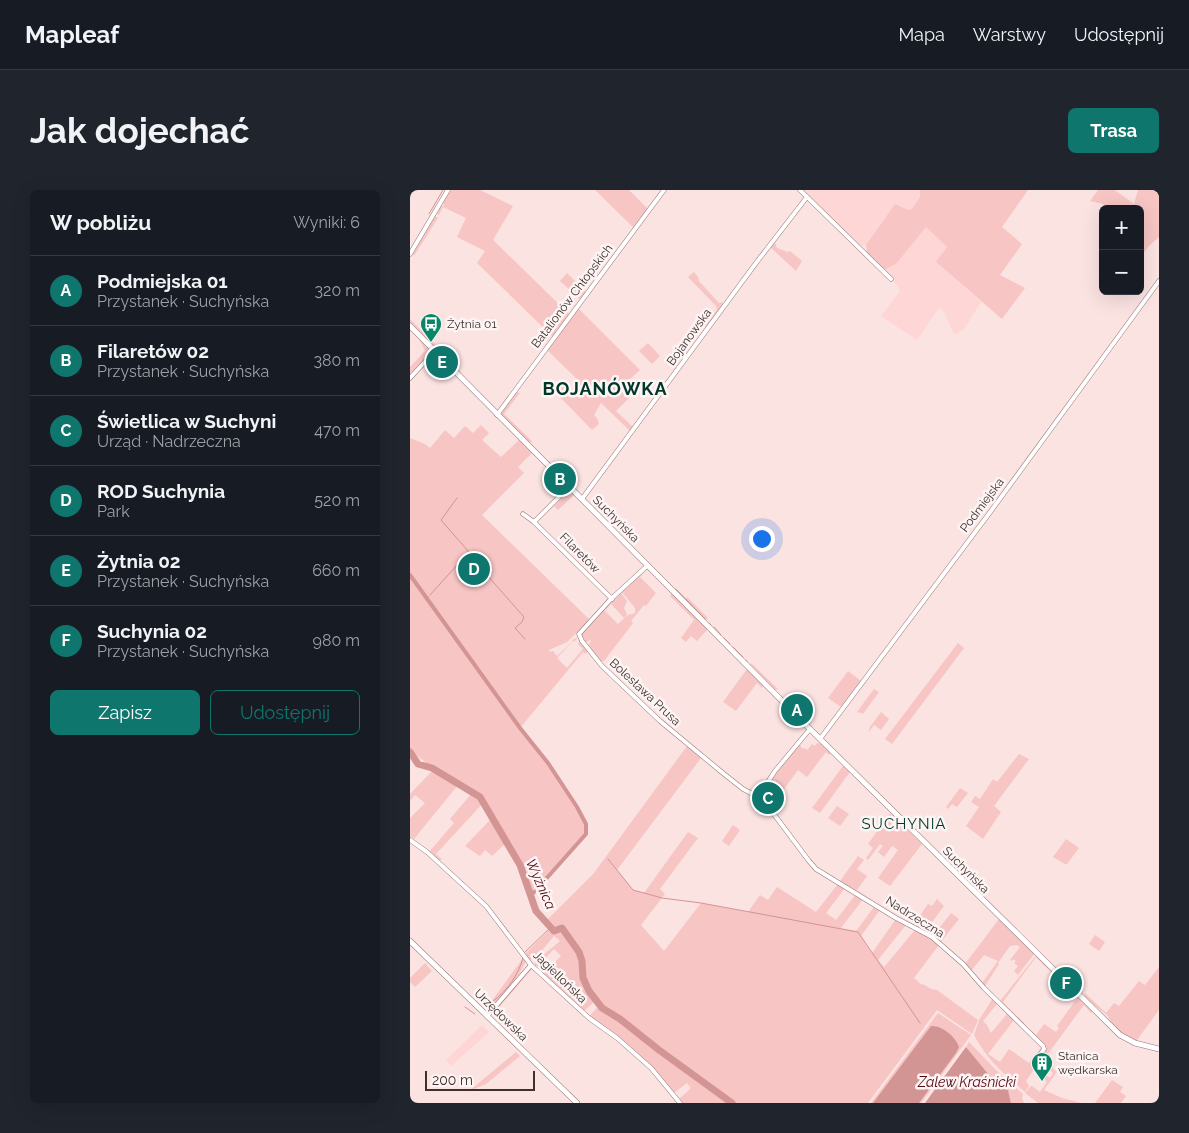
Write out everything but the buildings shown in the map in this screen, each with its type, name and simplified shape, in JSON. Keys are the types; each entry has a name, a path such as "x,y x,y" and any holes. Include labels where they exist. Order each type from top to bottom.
{"street":[{"path":"410,254 448,190"},
{"name":"Batalionów Chłopskich","path":"497,415 664,190"},
{"path":"800,190 891,278"},
{"name":"Bojanowska","path":"582,499 807,197"},
{"name":"Podmiejska","path":"820,739 1159,281"},
{"name":"Suchyńska","path":"410,326 820,739 1086,1002 1128,1040 1159,1049"},
{"path":"410,378 435,351"},
{"path":"534,522 569,487"},
{"name":"Filaretów","path":"523,514 534,522 612,599"},
{"name":"Bolesława Prusa","path":"648,566 612,599 578,635 602,666 660,721 689,744"},
{"path":"758,797 775,771 810,729"},
{"name":"Nadrzeczna","path":"689,744 738,785 758,797 773,813 816,869 896,918 932,937 963,964 984,988 1043,1046 1044,1049 1037,1060 1037,1065"},
{"name":"Jagiellońska","path":"410,840 427,852 492,912 531,964 589,1018 617,1038 651,1068 680,1103"},
{"name":"Urzędowska","path":"410,941 577,1103"},
{"path":"487,1016 531,964"}],"shaded area":[{"path":"451,190 480,190 513,206 493,240 569,314 555,335 552,336 477,263 485,251 457,237 466,218 443,207 439,215 437,214 441,206 444,206 443,202"},
{"path":"595,190 629,190 648,209 634,228"},
{"path":"804,190 921,191 920,197 912,209 908,210 895,204 866,245 860,246"},
{"path":"920,190 1028,190 1002,227 1022,244 1000,275 1025,288 1002,319 936,262 947,247 926,227 896,264 884,270 867,253 866,245 895,204 908,210 912,209 920,197"},
{"path":"1098,190 1115,190 1134,204 1138,190 1159,190 1159,237 1144,252 1144,205 1103,205 1090,201"},
{"path":"435,216 438,218 414,256 413,254"},
{"path":"926,226 948,248 936,262 981,302 965,328 956,334 954,334 944,312 939,308 917,340 881,316 900,291 884,270 896,264"},
{"path":"775,243 777,248 790,251 802,261 796,271 770,247"},
{"path":"694,272 699,281 723,305 706,328 705,326 717,310 716,306 688,277"},
{"path":"567,273 586,292 580,299 560,281"},
{"path":"578,308 640,370 621,387 630,397 616,411 633,427 630,431 601,403 594,415 599,424 592,430 555,392 563,384 571,390 580,382 546,349"},
{"path":"410,319 439,348 437,350 410,324"},
{"path":"419,339 430,350 430,353 410,375 410,367 425,351"},
{"path":"648,343 660,356 652,364 639,351"},
{"path":"517,392 521,394 519,394 504,414 532,441 530,443 501,414"},
{"path":"481,425 489,433 482,440 501,457 519,440 532,453 518,467 524,473 482,515 590,620 567,642 549,650 549,652 553,651 557,656 572,640 577,638 557,658 567,668 583,649 578,644 580,641 588,651 586,654 583,652 520,728 548,763 586,824 586,834 532,894 521,864 481,796 434,768 410,751 410,577 504,705 410,574 410,438 430,448 445,430 454,438 465,426 473,433"},
{"path":"570,491 574,495 558,510 554,506"},
{"path":"647,569 640,577 656,593 631,621 633,623 604,661 600,661 588,646 591,641 585,643 581,633 603,609 618,624 628,615 635,613 635,608 622,592"},
{"path":"621,593 627,601 624,608 627,615 624,618 611,604 606,609 608,612 605,609"},
{"path":"672,593 708,629 697,641 691,636 686,642 681,638 694,620 670,596"},
{"path":"687,597 708,618 706,620 685,600"},
{"path":"958,643 964,648 892,744 885,739"},
{"path":"751,663 778,689 774,690 750,665"},
{"path":"747,669 763,686 762,688 757,683 736,711 723,702"},
{"path":"848,671 861,681 841,707 828,698"},
{"path":"874,689 879,692 863,714 857,712"},
{"path":"881,712 889,719 881,730 874,725 868,733 870,727"},
{"path":"817,743 822,744 831,753 829,755 826,752 807,777 798,770 779,796 776,794 774,796 764,789 776,771 799,744 803,749 807,750 812,744 815,746"},
{"path":"687,746 701,758 617,870 633,890 644,893 688,832 698,838 660,889 665,894 641,925 664,951 701,903 748,912 760,895 768,900 777,887 816,912 838,884 845,888 826,913 836,920 856,894 864,898 841,928 856,931 874,907 880,910 861,936 872,953 896,919 906,925 878,960 884,967 915,930 939,945 914,978 922,985 937,990 978,1020 972,1034 937,1010 868,1103 681,1103 679,1099 691,1088 687,1083 674,1093 655,1071 589,1016 599,1006 595,1001 583,1012 543,975 561,956 554,949 538,966 534,966 536,961 560,941 554,936 535,959 528,960 524,955 550,929 544,923 594,873"},
{"path":"1019,754 1029,759 994,806 1001,812 983,839 966,826 979,807 971,802 975,796 980,799 993,779 997,782"},
{"path":"843,766 850,772 820,813 812,808"},
{"path":"433,770 458,785 414,839 410,836 410,818 425,803 415,795 410,801 410,794"},
{"path":"960,788 968,793 957,807 952,804 948,809 946,807"},
{"path":"472,793 479,797 483,803 436,854 442,859 439,861 429,852 454,823 450,819"},
{"path":"837,806 849,814 840,826 828,818"},
{"path":"890,813 922,844 890,886 878,878 898,850 892,846 884,857 878,852 883,846 880,844 868,860 866,858 873,848 868,844"},
{"path":"492,818 506,843 492,856 485,850 480,856 465,846"},
{"path":"733,825 740,830 729,846 722,841"},
{"path":"1066,839 1079,848 1067,864 1065,864 1053,857"},
{"path":"858,856 864,860 857,869 867,876 857,890 875,901 840,881"},
{"path":"937,899 944,906 926,930 932,935 898,917 914,924 928,904 932,906"},
{"path":"951,913 959,919 941,942 951,951 933,936"},
{"path":"999,919 1034,954 1018,975 1014,971 1018,966 1014,963 1016,961 1010,960 1020,947 1017,945 1010,946 985,986 982,983 998,961 984,955 971,971 965,964"},
{"path":"500,925 526,961 519,975 490,1010 485,1006 491,1002 523,958 498,926"},
{"path":"1095,935 1105,942 1099,951 1089,944"},
{"path":"1036,957 1003,1002 1025,1024 1000,1001"},
{"path":"1037,957 1049,968 1048,969"},
{"path":"425,963 432,971 415,987 410,982 410,978"},
{"path":"1159,967 1159,1010 1137,1040 1140,1042 1121,1032 1113,1025 1108,1016 1084,997 1085,993 1106,1013 1114,1003 1119,1006 1139,981 1145,985"},
{"path":"530,968 532,969 493,1014 492,1012"},
{"path":"1078,997 1093,1011 1091,1013 1084,1005 1044,1059 1057,1072 1044,1090 1062,1098 1082,1103 1038,1103 1025,1093 1032,1086 1040,1092 1047,1082 1042,1077 1046,1075 1050,1078 1053,1073 1041,1063 1046,1054 1044,1052 1046,1048 1026,1026 1036,1035 1044,1024 1056,1032 1059,1028 1057,1026"},
{"path":"993,998 997,1004 983,1021 991,1033 1007,1014 1002,1008 1014,1020 988,1054 1000,1062 1009,1049 1029,1063 1043,1047 1035,1068 1026,1081 1029,1086 1025,1092 990,1059 974,1035 979,1020"},
{"path":"938,1013 971,1035 921,1103 871,1103"},
{"path":"482,1025 489,1032 451,1066 446,1060"},
{"path":"969,1042 1023,1094 1024,1103 1011,1103 1008,1090 994,1081 966,1047"},
{"path":"516,1052 520,1056 486,1084 469,1091"},
{"path":"1112,1080 1123,1087 1120,1092 1126,1096 1121,1103 1095,1103"}],"water":[{"path":"931,1026 940,1027 948,1032 955,1039 959,1047 919,1103 873,1103"},
{"name":"Zalew Kraśnicki","path":"966,1047 994,1081 1008,1090 1011,1103 925,1103"}],"waterway":[{"path":"429,214 443,190"},
{"path":"430,595 468,553 441,520 457,498"},
{"path":"469,554 477,563"},
{"path":"479,566 524,617 522,622 515,628 525,639"},
{"path":"654,568 665,580"},
{"path":"410,575 520,728 548,763 586,824 586,834 537,889"},
{"path":"668,582 673,587"},
{"path":"676,589 705,619"},
{"path":"714,627 721,635"},
{"path":"724,638 730,644"},
{"path":"733,647 743,657"},
{"name":"Wyżnica","path":"410,752 418,764 432,768 480,797 520,865 536,911 554,931 562,928 579,952 582,961 583,978 589,991 602,1008 620,1019 732,1103"},
{"path":"608,859 633,890 662,898 701,903 858,932 920,1023"},
{"name":"Wyżnica","path":"531,895 534,892"},
{"path":"524,953 550,928"},
{"path":"485,1006 509,986 523,958"},
{"path":"497,1008 516,986"},
{"path":"465,1007 475,1014"}],"place":[{"name":"Żytnia 01","path":"431,343"},
{"name":"Żytnia 02","path":"442,362"},
{"name":"Filaretów 02","path":"560,479"},
{"name":"ROD Suchynia","path":"474,569"},
{"name":"Podmiejska 01","path":"797,710"},
{"name":"Świetlica w Suchyni","path":"768,798"},
{"name":"Suchynia 02","path":"1066,983"},
{"name":"Stanica wędkarska","path":"1042,1082"}],"district":[{"name":"BOJANÓWKA","path":"605,389"},
{"name":"SUCHYNIA","path":"904,824"}]}
